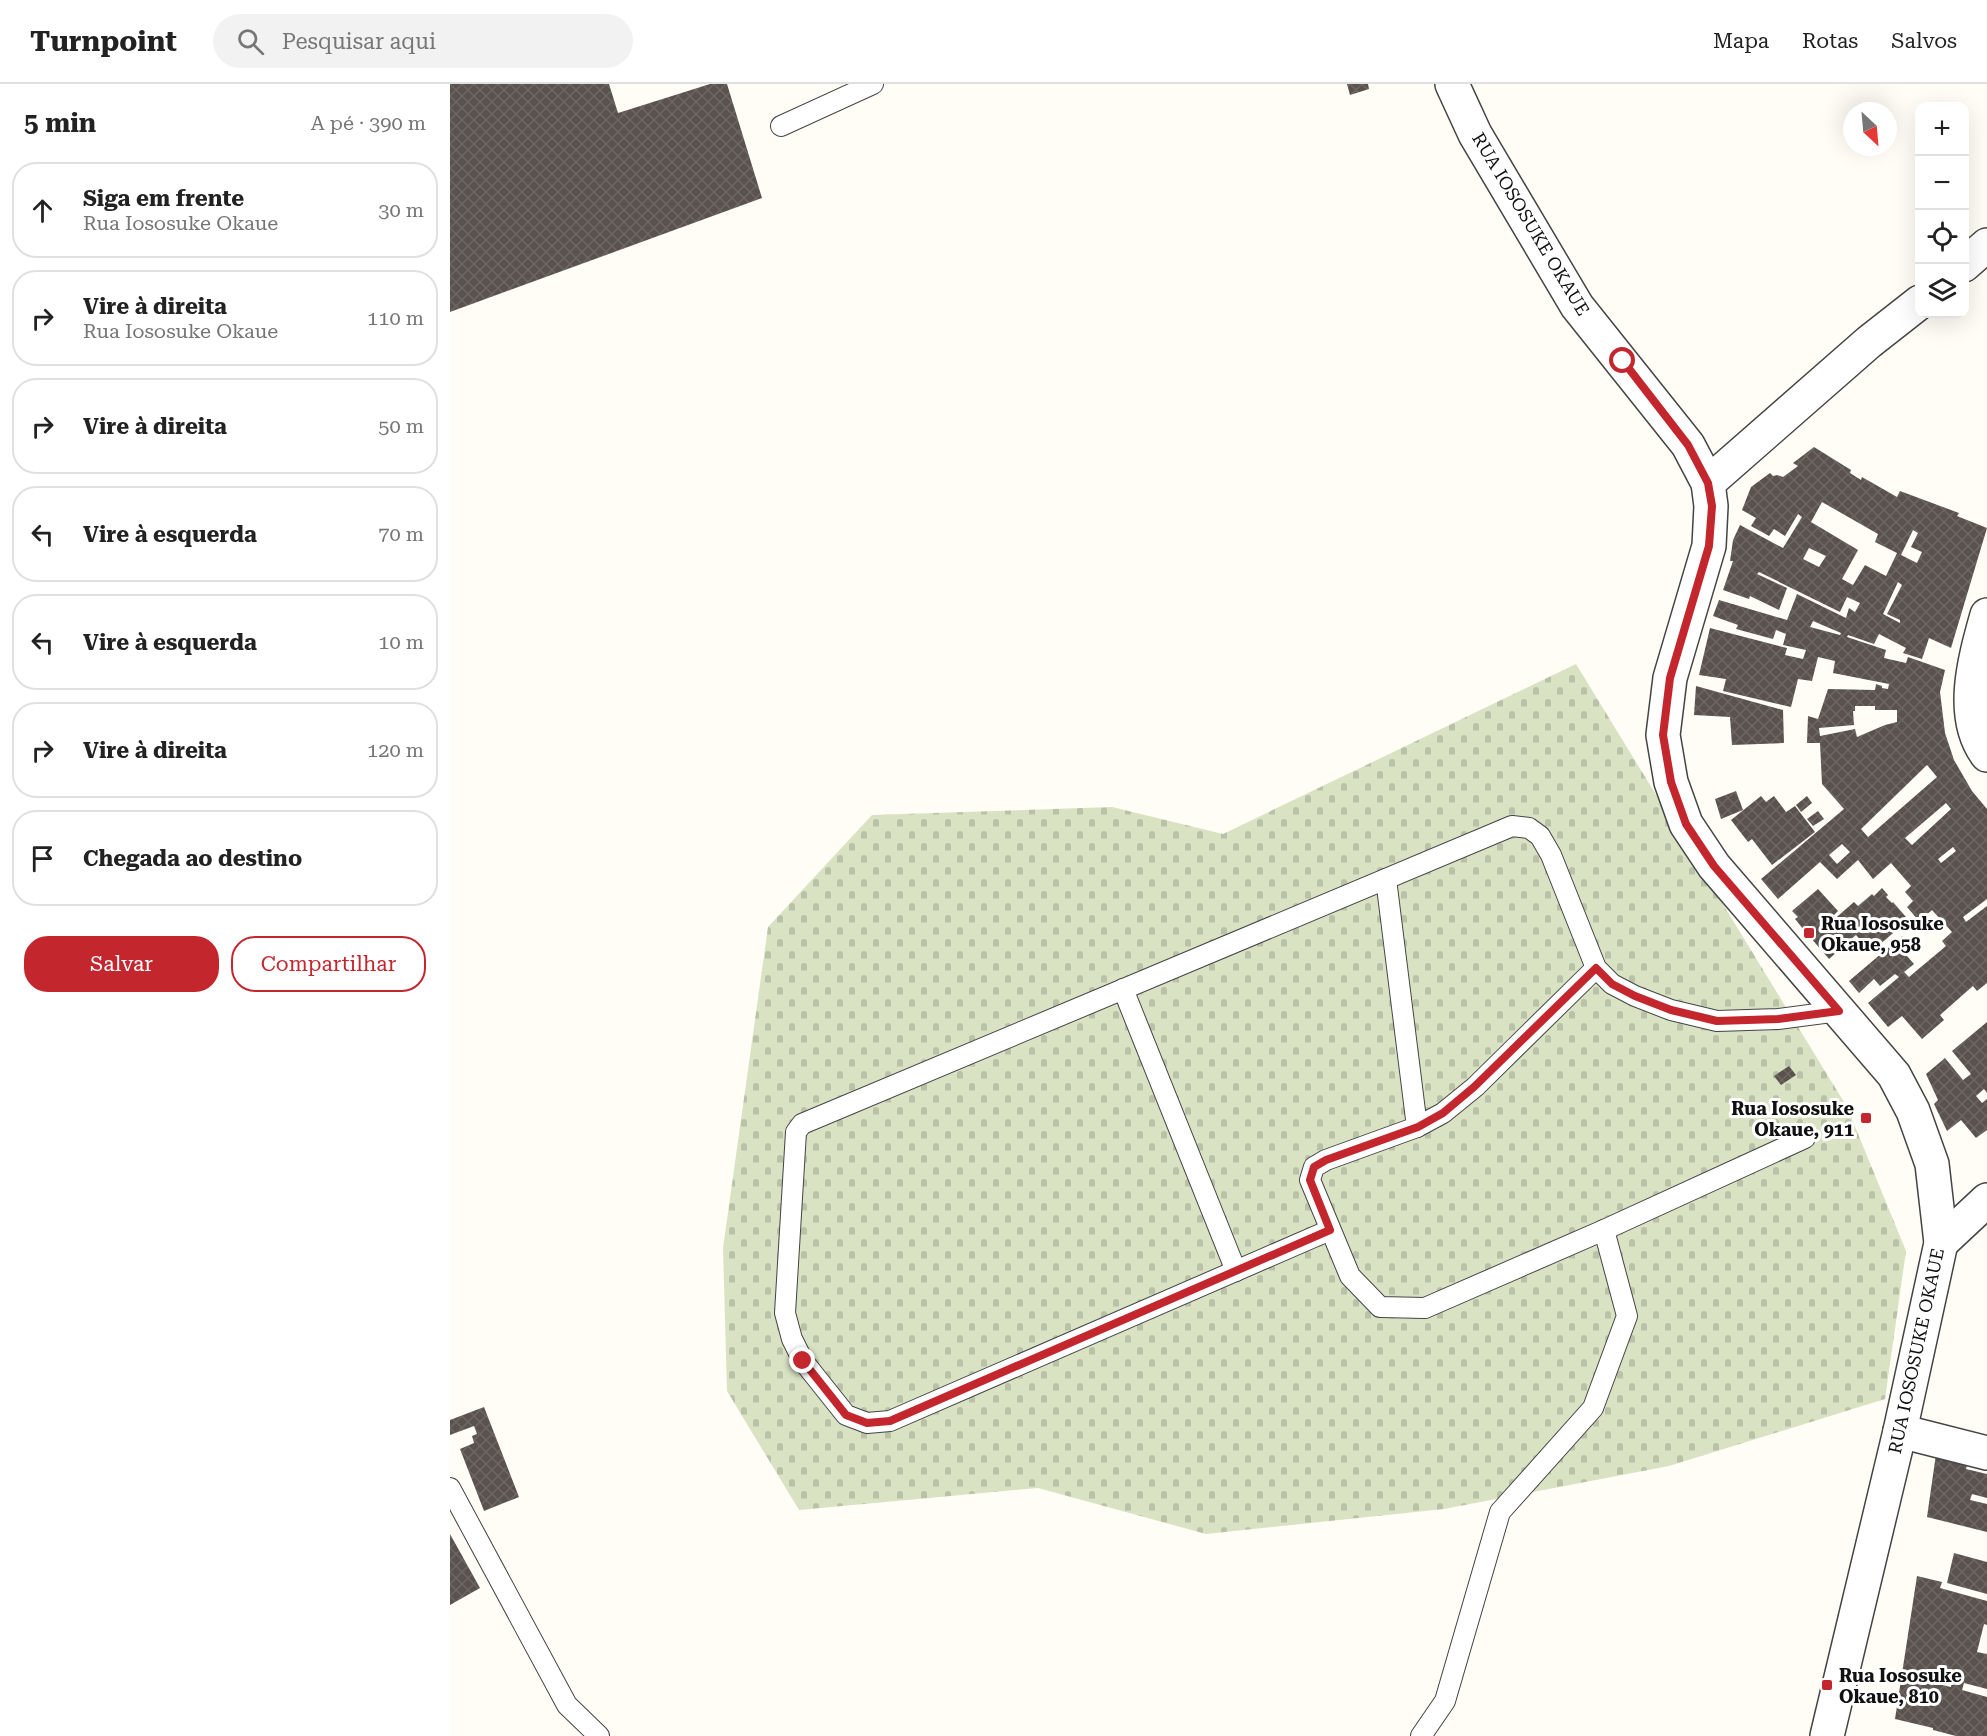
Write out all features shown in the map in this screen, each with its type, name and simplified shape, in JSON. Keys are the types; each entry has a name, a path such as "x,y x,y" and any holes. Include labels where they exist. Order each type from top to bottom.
{"street":[{"name":"RUA IOSOSUKE OKAUE","path":"1452,84 1475,134 1577,306 1688,445 1708,483 1712,506 1709,546 1670,678 1663,735 1671,782 1686,824 1714,866 1894,1075 1913,1111 1932,1164 1941,1244 1900,1431 1827,1736"},
{"path":"1966,264 1987,245"},
{"path":"1708,483 1869,342 1915,306"},
{"path":"1987,615 1974,663 1972,715 1977,742 1987,755"},
{"path":"1941,1244 1987,1200"},
{"path":"1900,1431 1987,1453"}],"lane":[{"path":"781,126 873,84"},
{"path":"1330,1230 890,1421 867,1423 846,1415 803,1361 792,1339 784,1313 796,1132 802,1124 1512,826 1529,828 1540,836 1551,855 1596,968 1612,984 1671,1010 1717,1021 1778,1019 1839,1011"},
{"path":"1386,879 1418,1127"},
{"path":"1596,968 1474,1087 1443,1113 1418,1127 1326,1160 1314,1167 1310,1180 1350,1276 1380,1307 1425,1308 1604,1230 1805,1138"},
{"path":"1123,989 1236,1271"},
{"path":"1421,1736 1445,1701 1500,1512 1593,1408 1627,1316 1604,1230"},
{"path":"450,1488 567,1705 599,1736"}],"green space":[{"path":"1576,664 1847,1107 1906,1251 1885,1399 1669,1466 1444,1509 1206,1534 1038,1488 799,1510 727,1391 723,1248 768,927 872,815 1112,807 1223,834"}],"building":[{"path":"450,84 609,84 618,113 710,84 727,84 762,198 450,312"},
{"path":"1347,84 1368,84 1369,89 1350,95"},
{"path":"1814,447 1851,470 1850,473 1861,480 1862,477 1897,497 1900,491 1959,513 1957,516 1987,528 1951,648 1929,638 1922,659 1903,653 1906,648 1879,634 1874,644 1848,635 1847,637 1886,650 1884,658 1906,663 1908,657 1945,670 1940,692 1945,733 1954,760 1972,791 1987,809 1987,899 1963,917 1966,922 1987,906 1987,983 1977,991 1973,986 1940,1015 1944,1020 1922,1039 1902,1016 1888,1027 1868,1003 1899,977 1895,974 1880,986 1874,979 1859,993 1849,981 1902,936 1906,941 1899,947 1914,964 1904,972 1909,977 1946,946 1942,941 1952,932 1932,910 1919,921 1907,907 1913,901 1905,892 1911,886 1891,863 1873,879 1858,860 1837,879 1820,862 1778,899 1761,879 1844,809 1822,784 1820,743 1807,743 1808,716 1818,719 1828,689 1875,690 1876,684 1888,689 1889,684 1833,673 1835,661 1818,657 1812,681 1798,679 1791,707 1723,691 1726,679 1699,675 1710,628 1787,648 1785,655 1803,659 1806,650 1783,645 1786,634 1776,630 1773,639 1736,629 1738,625 1713,616 1719,600 1787,620 1797,594 1846,618 1849,608 1855,612 1860,603 1847,597 1840,612 1759,572 1757,574 1787,588 1779,610 1750,596 1749,599 1723,590 1733,561 1730,561 1733,540 1740,525 1783,548 1802,517 1798,514 1785,536 1774,529 1769,536 1751,526 1756,518 1742,510 1751,487 1770,473 1773,476 1783,477 1798,466 1793,463","holes":["1822,502 1878,534 1875,542 1897,553 1886,576 1865,565 1853,585 1842,579 1858,550 1811,522","1913,530 1918,533 1911,547 1922,552 1917,563 1901,555","1809,548 1826,556 1819,567 1803,559","1898,582 1902,585 1887,614 1900,620 1900,623 1883,614","1813,621 1841,633 1840,635 1810,627","1855,706 1875,706 1875,710 1897,710 1897,722 1857,737 1855,729 1820,736 1819,728 1854,725 1853,711 1855,711","1927,765 1937,777 1868,837 1861,829","1946,803 1951,809 1912,845 1905,838","1842,844 1850,852 1837,864 1829,855","1953,847 1956,851 1941,863 1938,859"]},
{"path":"1696,686 1783,710 1784,743 1732,745 1730,717 1694,715"},
{"path":"1736,791 1743,810 1721,819 1715,799"},
{"path":"1761,796 1766,802 1774,796 1786,812 1795,806 1815,832 1772,865 1752,839 1748,842 1731,820"},
{"path":"1807,796 1812,803 1801,812 1796,805"},
{"path":"1818,811 1824,819 1813,826 1807,819"},
{"path":"1882,888 1888,895 1886,897 1906,917 1897,925 1899,928 1871,952 1856,935 1829,959 1810,937 1813,934 1807,928 1804,930 1795,919 1798,917 1792,911 1818,889 1838,911 1830,919 1832,921 1854,902 1858,906"},
{"path":"1987,1022 1987,1093 1984,1089 1976,1096 1982,1103 1987,1099 1987,1130 1976,1138 1961,1120 1947,1131 1934,1104 1938,1100 1926,1074 1945,1058 1963,1080 1971,1074 1952,1051"},
{"path":"1789,1066 1796,1075 1781,1085 1774,1076"},
{"path":"484,1407 519,1497 484,1511 460,1449 474,1443 472,1436 477,1434 474,1426 450,1435 450,1420"},
{"path":"1936,1454 1968,1462 1966,1469 1987,1474 1987,1498 1972,1494 1970,1500 1987,1504 1987,1532 1927,1517"},
{"path":"450,1534 480,1588 450,1605"},
{"path":"1954,1553 1987,1562 1987,1594 1947,1583"},
{"path":"1917,1576 1942,1582 1940,1588 1987,1601 1987,1625 1984,1624 1977,1652 1987,1654 1987,1689 1964,1683 1962,1690 1987,1697 1987,1736 1956,1736 1895,1719","holes":["1927,1673 1952,1679 1951,1687 1925,1681"]}],"place":[{"name":"Rua Iososuke Okaue, 958","path":"1809,933"},
{"name":"Rua Iososuke Okaue, 911","path":"1866,1118"},
{"name":"Rua Iososuke Okaue, 810","path":"1827,1685"}],"route":[{"path":"803,1361 846,1415 867,1423 890,1421 1330,1230 1310,1180 1314,1167 1326,1160 1418,1127 1443,1113 1474,1087 1596,968 1612,984 1635,996 1671,1010 1717,1021 1778,1019 1839,1011 1714,866 1686,824 1671,782 1663,735 1670,678 1709,546 1712,506 1708,483 1688,445 1623,361"}]}
